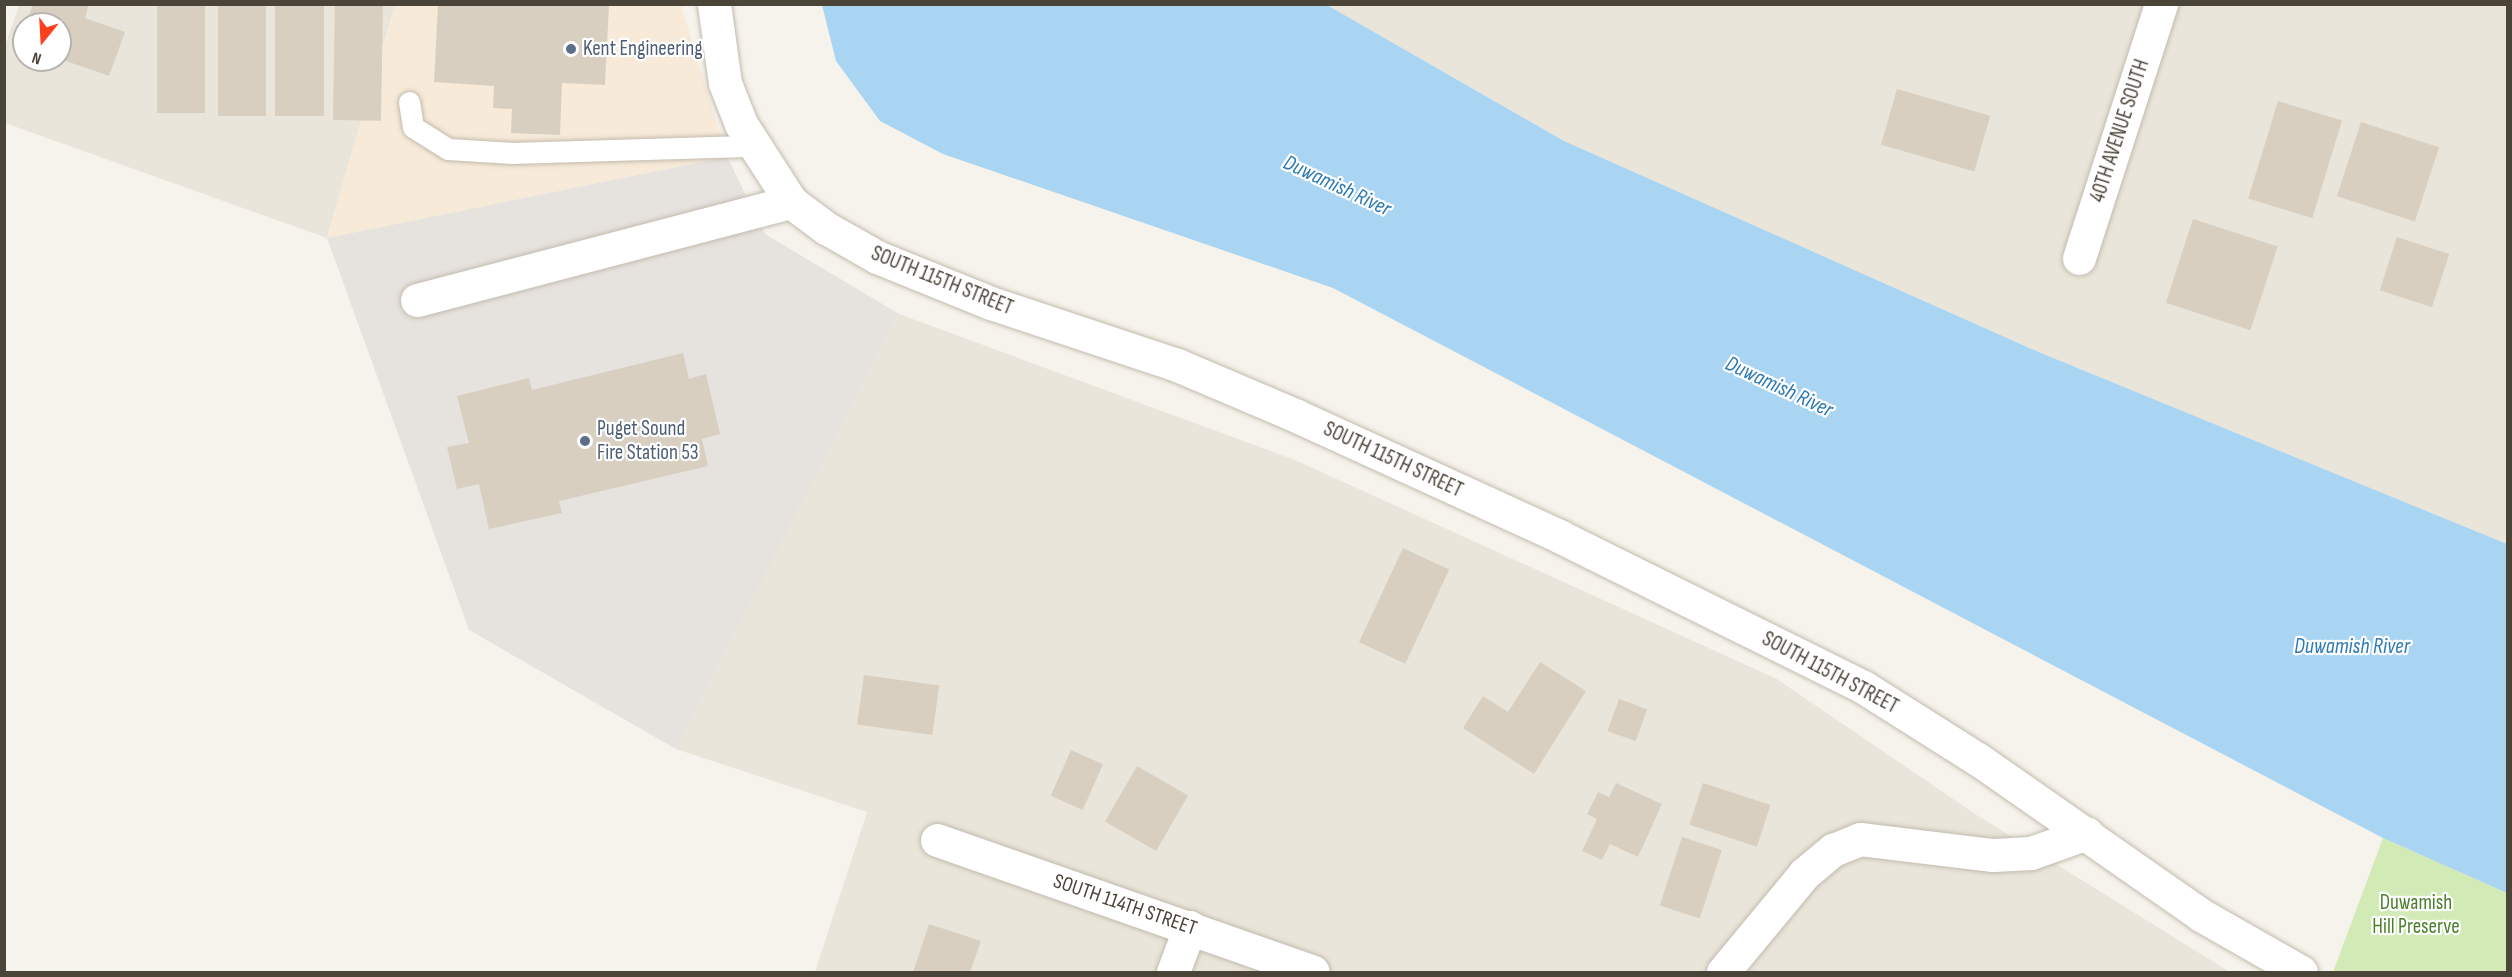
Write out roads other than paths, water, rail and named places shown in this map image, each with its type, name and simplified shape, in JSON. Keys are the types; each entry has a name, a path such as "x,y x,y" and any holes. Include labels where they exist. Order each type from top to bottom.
{"street":[{"path":"417,300 791,202 753,146 725,83 714,4"},
{"name":"40TH AVENUE SOUTH","path":"2079,258 2161,4"},
{"name":"SOUTH 115TH STREET","path":"791,202 877,257 991,303 1177,365 1561,537 1866,688 2087,833 2201,915 2301,972"},
{"path":"1723,972 1804,874 1833,850 1860,839 1993,855 2031,853 2087,833"},
{"name":"SOUTH 114TH STREET","path":"937,840 1313,972"},
{"path":"1173,972 1190,927"}],"lane":[{"path":"409,102 413,128 448,148 513,153 753,146"}],"water":[{"name":"Duwamish River","path":"822,5 1327,5 1564,141 2041,353 2507,544 2507,893 2383,838 1333,288 943,154 880,121 836,61"}],"place":[{"name":"Kent Engineering","path":"571,49"},
{"name":"Puget Sound Fire Station 53","path":"585,441"}],"park label":[{"name":"Duwamish Hill Preserve","path":"2416,915"}]}
